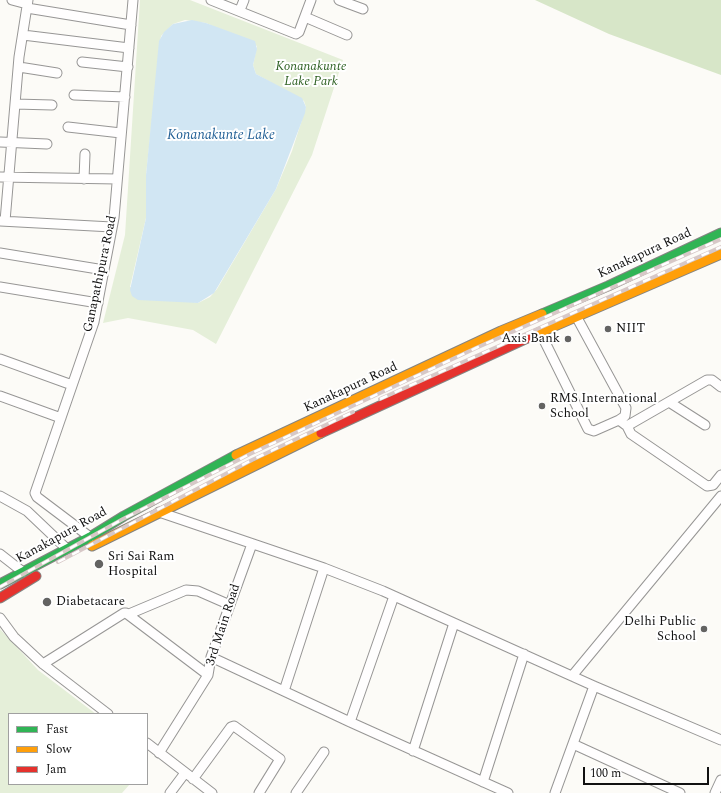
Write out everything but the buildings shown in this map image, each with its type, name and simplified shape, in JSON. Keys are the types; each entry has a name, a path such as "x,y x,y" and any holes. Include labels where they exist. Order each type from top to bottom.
{"highway":[{"name":"Kanakapura Road","path":"0,584 90,537 150,502 224,462 501,330 608,286 721,233"},
{"name":"Kanakapura Road","path":"0,598 58,563 303,441 540,332 721,254"}],"street":[{"path":"12,0 131,25"},
{"name":"Ganapathipura Road","path":"90,537 35,494 94,322 98,302 112,227 122,133 133,0"},
{"path":"211,0 240,10 296,34 299,32 311,0"},
{"path":"240,10 244,0"},
{"path":"339,0 363,9"},
{"path":"27,4 18,66 11,143 4,177 2,221 112,227"},
{"path":"305,17 347,35"},
{"path":"23,35 129,48"},
{"path":"82,62 128,67"},
{"path":"18,66 57,73"},
{"path":"74,95 125,97"},
{"path":"15,104 52,105"},
{"path":"68,127 122,133"},
{"path":"0,142 47,144"},
{"path":"84,179 85,154"},
{"path":"4,177 117,179"},
{"path":"0,253 104,270"},
{"path":"0,287 98,302"},
{"path":"540,332 588,429 594,431 624,416 626,408 576,316"},
{"path":"0,358 72,385"},
{"path":"627,426 707,380 712,380 721,387"},
{"path":"0,396 62,418"},
{"path":"669,402 705,425"},
{"path":"618,420 627,426 631,434 707,486 713,485 721,475"},
{"path":"0,496 27,511 67,549"},
{"path":"572,676 721,496"},
{"path":"150,502 159,513 324,568 394,596 594,686 721,740"},
{"name":"3rd Main Road","path":"129,614 208,675 212,657 252,544"},
{"path":"0,554 23,572"},
{"path":"284,691 324,568"},
{"path":"43,664 124,612 129,614 186,590 198,591 230,605"},
{"path":"350,722 394,596"},
{"path":"0,618 14,637 43,664 107,713"},
{"path":"413,751 454,623"},
{"path":"483,782 524,654"},
{"path":"212,657 413,751 508,793"},
{"path":"159,753 208,675"},
{"path":"555,793 594,686"},
{"path":"193,779 231,727 234,726 280,760 259,793"},
{"path":"148,744 212,793"},
{"path":"573,744 680,793"},
{"path":"296,793 324,752"},
{"path":"170,793 185,773"}],"green space":[{"name":"Konanakunte Lake Park","path":"140,0 190,0 343,60 312,155 216,344 193,330 128,318 103,323 125,235","holes":["185,20 206,23 257,46 253,65 256,74 304,101 306,107 292,151 276,189 217,289 210,297 198,303 130,287 146,218 146,175 161,36 173,24"]},
{"path":"535,0 721,0 721,75 609,34"},
{"path":"0,629 38,670 95,713 8,713 8,785 129,785 122,793 0,793"}],"water":[{"name":"Konanakunte Lake","path":"192,20 206,23 255,41 257,49 253,65 256,74 302,98 306,107 305,113 276,189 214,293 198,303 138,300 132,296 130,290 146,218 146,175 159,41 164,32 173,24"}],"railway":[{"path":"0,587 123,519 250,454 476,348 721,239"},
{"path":"380,399 721,247"},
{"path":"58,562 252,460 353,412"}],"traffic: fast":[{"path":"542,314 608,286 721,233"},
{"path":"0,584 90,537 124,516 236,455"}],"traffic: slow":[{"path":"534,335 721,254"},
{"path":"236,455 501,331 542,314"},
{"path":"92,546 321,433"}],"traffic: jam":[{"path":"321,433 534,335"},
{"path":"0,598 36,576"}],"place":[{"name":"NIIT","path":"608,329"},
{"name":"Axis Bank","path":"568,339"},
{"name":"RMS International School","path":"542,406"},
{"name":"Sri Sai Ram Hospital","path":"99,564"},
{"name":"Diabetacare","path":"47,602"},
{"name":"Delhi Public School","path":"704,629"}]}
